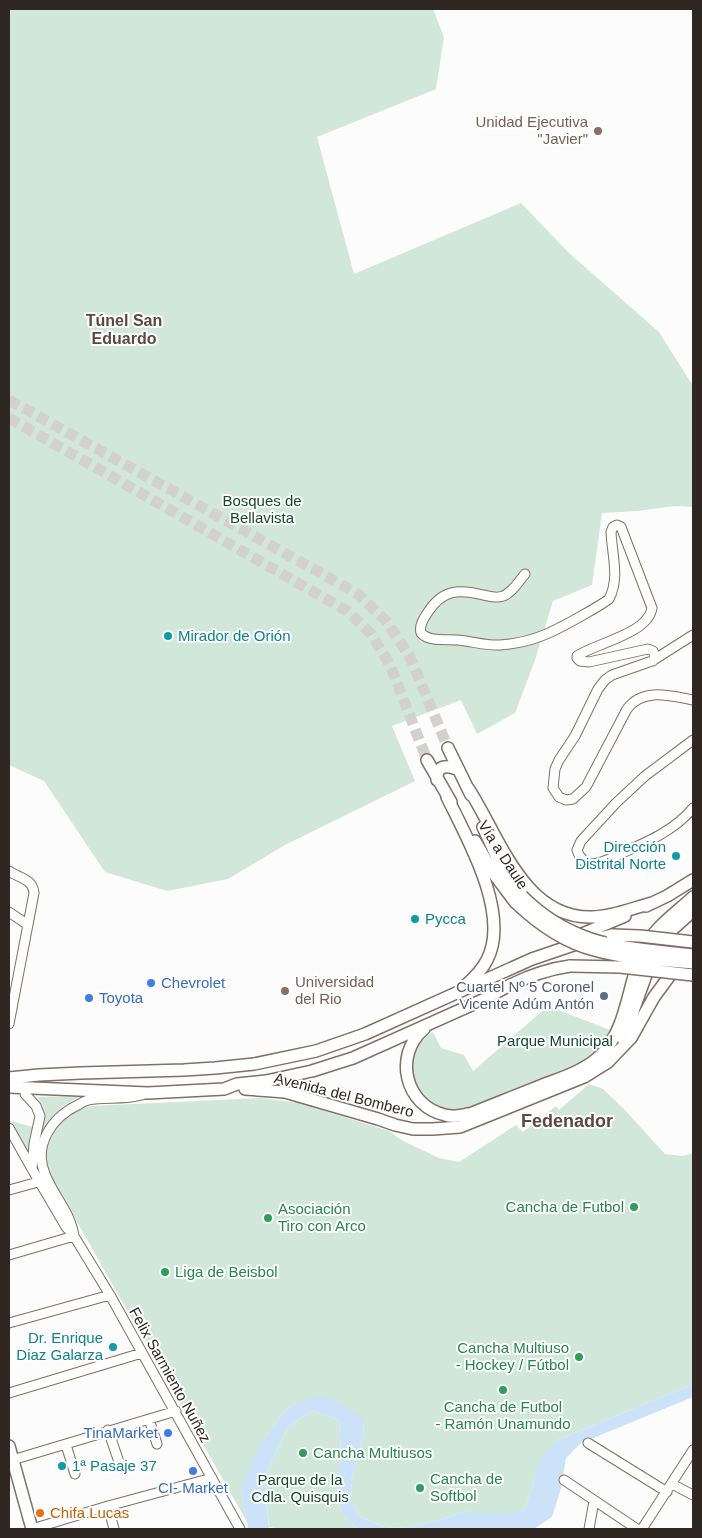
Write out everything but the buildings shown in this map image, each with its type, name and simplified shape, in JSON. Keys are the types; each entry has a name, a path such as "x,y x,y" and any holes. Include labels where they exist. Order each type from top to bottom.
{"main road":[{"name":"Vía a Daule","path":"448,748 468,788 496,858 519,899 554,922 583,937 621,947 693,955"},
{"name":"Vía a Daule","path":"426,760 494,874 547,929 570,942 593,950 621,956 693,963"},
{"path":"437,780 438,772 443,767 449,766 459,770"},
{"path":"468,788 482,809 514,870 539,897 558,910 574,916 595,917 652,903"},
{"path":"447,797 487,884 494,927 493,942 488,959 477,974 459,991"},
{"path":"532,960 549,948 668,896 693,880"},
{"path":"431,1023 420,1033 412,1045 406,1062 406,1070 410,1084 417,1097 431,1109 446,1116 462,1116 472,1113 574,1072 594,1061 608,1046 619,1026 648,941 693,897"},
{"path":"618,1052 654,953 665,936 693,911"},
{"path":"9,1078 39,1075 184,1070 254,1064 316,1051 365,1034 532,960 582,942 612,935 640,936 693,943"},
{"name":"Avenida del Bombero","path":"224,1089 259,1089 285,1092 412,1129 460,1127 584,1077 608,1062 631,1038 654,997 693,943"},
{"path":"9,1087 148,1093 224,1089 237,1084 266,1081 312,1071 371,1051 487,998 503,988 547,970 570,966 596,965 693,975"},
{"path":"9,1073 39,1075"},
{"path":"9,1095 81,1091"},
{"path":"9,1446 11,1460 32,1529"}],"street":[{"path":"525,574 504,596 494,597 461,591 438,599 421,625 420,633 431,639 464,640 498,645 537,639 559,629 608,601 611,597 615,579 611,532 613,527 618,525 621,527 652,608 651,613 640,627 578,654 577,658 581,662 589,662 652,650 655,657 652,661"},
{"path":"693,635 652,661 612,675 605,680 598,689 572,742 556,767 553,782 556,794 563,799 569,800 576,797 584,789 632,702 644,696 657,694 693,700"},
{"path":"693,740 646,776 616,803 581,841 577,850 578,855 586,864 602,862 666,832 693,808"},
{"path":"9,871 27,880 34,887 9,1024"},
{"path":"9,912 28,926"},
{"name":"Felix Sarmiento Nuñez","path":"74,1236 72,1225 45,1174 41,1156 44,1139 53,1124 67,1110 87,1100 130,1098 148,1093"},
{"name":"Felix Sarmiento Nuñez","path":"25,1094 36,1106 40,1116 34,1144 32,1169 38,1182 110,1295 240,1529"},
{"path":"9,1128 32,1169"},
{"path":"9,1190 38,1182"},
{"path":"9,1255 74,1236"},
{"path":"9,1322 110,1295"},
{"path":"9,1392 142,1353"},
{"path":"11,1460 176,1411"},
{"path":"149,1419 157,1444"},
{"path":"108,1430 119,1462"},
{"path":"588,1443 667,1492"},
{"path":"66,1445 75,1474"},
{"path":"642,1529 693,1450"},
{"path":"32,1529 212,1478"},
{"path":"564,1480 637,1529"},
{"path":"672,1484 693,1494"},
{"path":"589,1529 594,1501"},
{"path":"108,1506 114,1529"}],"green space":[{"name":"Bosques de Bellavista","path":"9,9 433,9 444,37 436,89 317,137 354,274 521,203 569,253 659,332 693,386 693,507 674,506 602,513 592,585 553,601 535,660 515,713 477,734 461,700 392,726 415,781 285,845 228,879 167,891 105,872 44,781 9,765"},
{"name":"Parque Municipal","path":"548,1006 610,1030 598,1051 579,1064 463,1111 447,1110 435,1104 425,1096 418,1086 413,1074 415,1051 422,1041 433,1032 441,1048 464,1055 473,1071"},
{"path":"589,1084 603,1089 665,1154 683,1156 693,1153 693,1384 558,1440 535,1473 532,1489 524,1510 505,1515 465,1511 447,1518 408,1528 384,1527 361,1517 352,1504 351,1481 363,1436 364,1418 297,1402 283,1413 266,1437 241,1491 247,1522 46,1167 45,1151 56,1129 64,1119 75,1111 90,1106 261,1098 299,1103 389,1131 403,1141 439,1158 459,1162 516,1125 523,1132 556,1106 559,1110"},
{"path":"84,1096 68,1103 56,1112 39,1140 44,1113 37,1097"},
{"path":"10,1121 34,1127 30,1155"},
{"name":"Parque de la Cdla. Quisquis","path":"312,1411 339,1420 341,1452 335,1488 342,1514 358,1529 281,1529 269,1527 264,1478 288,1427"}],"water":[{"path":"693,1384 693,1397 581,1443 566,1458 561,1488 552,1517 534,1529 358,1529 342,1514 335,1488 341,1452 339,1420 312,1411 288,1427 264,1478 269,1529 248,1529 241,1491 254,1456 283,1413 297,1402 316,1397 331,1398 364,1418 363,1436 351,1481 352,1504 361,1517 384,1527 408,1528 447,1518 465,1511 505,1514 524,1510 532,1489 535,1473 543,1455 558,1440"}],"tunnel":[{"path":"9,400 358,594 387,622 410,657 448,748"},
{"path":"9,418 347,611 371,634 390,665 427,760"}],"place":[{"name":"Unidad Ejecutiva \"Javier\"","path":"598,131"},
{"name":"Mirador de Orión","path":"168,636"},
{"name":"Dirección Distrital Norte","path":"676,856"},
{"name":"Pycca","path":"415,919"},
{"name":"Chevrolet","path":"151,983"},
{"name":"Universidad del Rio","path":"285,991"},
{"name":"Cuartel Nº 5 Coronel Vicente Adúm Antón","path":"604,996"},
{"name":"Toyota","path":"89,998"},
{"name":"Cancha de Futbol","path":"634,1207"},
{"name":"Asociación Tiro con Arco","path":"268,1218"},
{"name":"Liga de Beisbol","path":"165,1272"},
{"name":"Dr. Enrique Diaz Galarza","path":"113,1347"},
{"name":"Cancha Multiuso - Hockey / Fútbol","path":"579,1357"},
{"name":"Cancha de Futbol - Ramón Unamundo","path":"503,1390"},
{"name":"TinaMarket","path":"168,1433"},
{"name":"Cancha Multiusos","path":"303,1453"},
{"name":"1ª Pasaje 37","path":"62,1466"},
{"name":"CI- Market","path":"193,1471"},
{"name":"Cancha de Softbol","path":"420,1488"},
{"name":"Chifa Lucas","path":"40,1513"}],"district":[{"name":"Túnel San Eduardo","path":"124,329"},
{"name":"Fedenador","path":"567,1121"}]}
